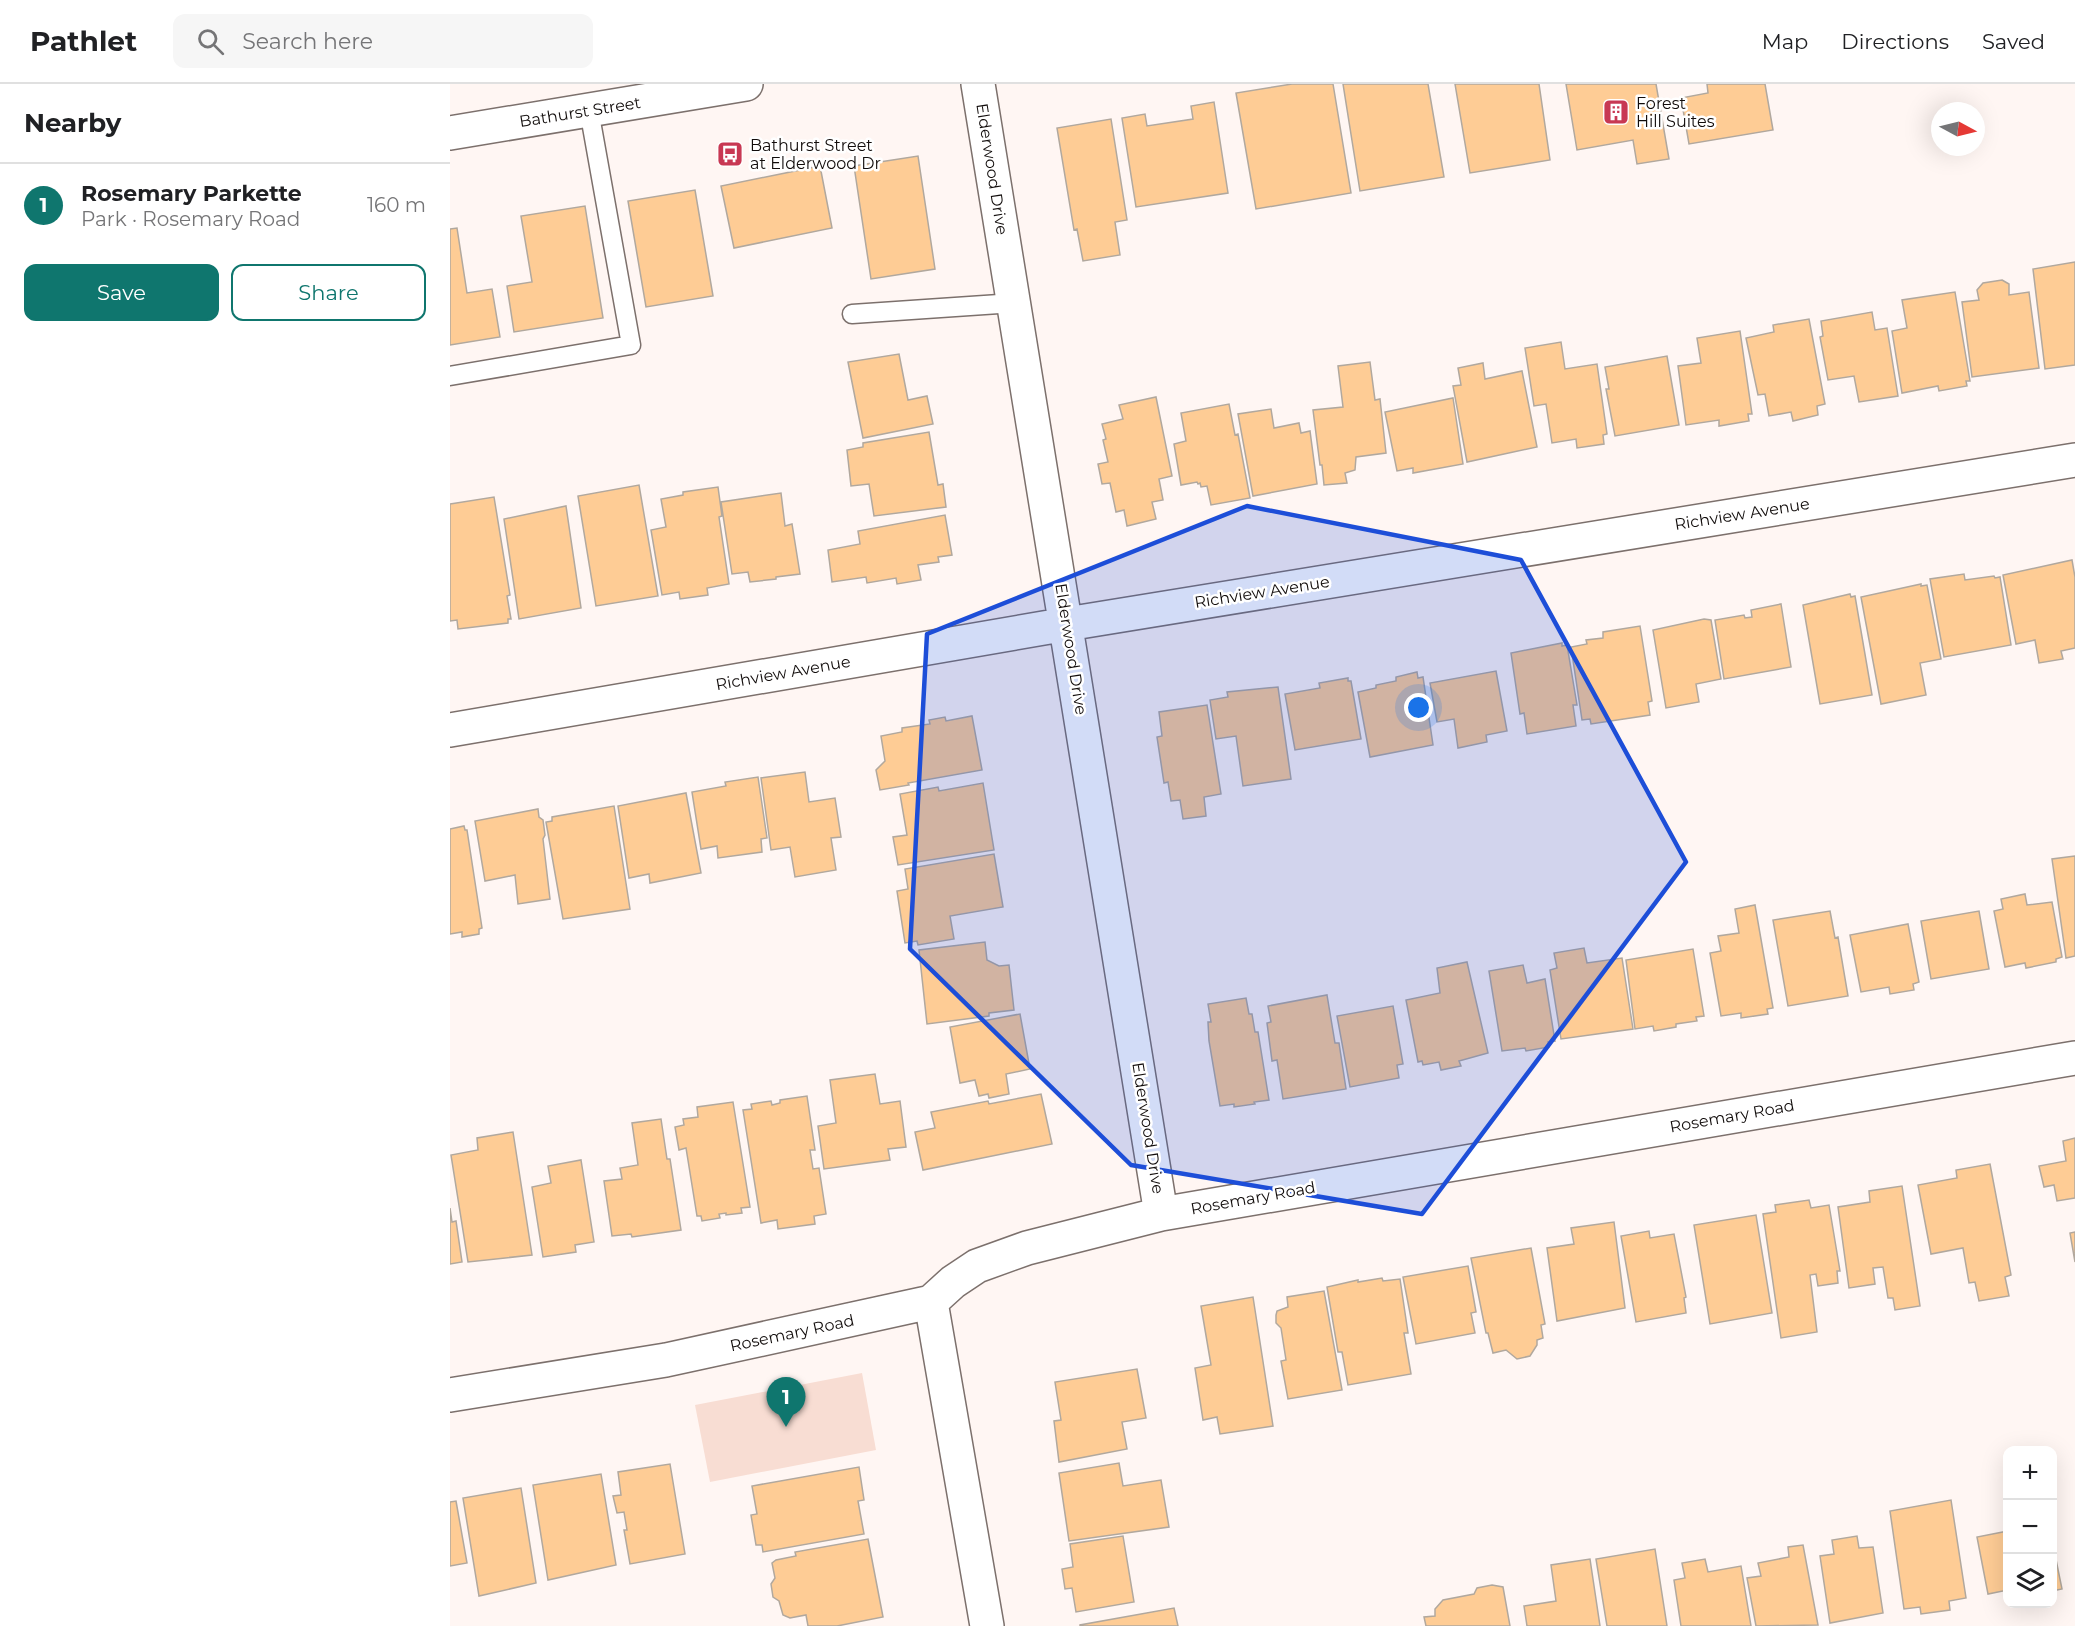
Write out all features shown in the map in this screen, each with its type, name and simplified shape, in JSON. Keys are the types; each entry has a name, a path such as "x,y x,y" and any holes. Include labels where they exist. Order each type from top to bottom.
{"street":[{"name":"Bathurst Street","path":"450,133 746,84"},
{"name":"Elderwood Drive","path":"978,84 1161,1214"},
{"name":"Richview Avenue","path":"450,730 1067,624 2075,460"},
{"name":"Rosemary Road","path":"450,1395 666,1360 931,1302 952,1282 977,1266 1027,1248 1161,1214 2075,1058"},
{"path":"931,1302 987,1626"}],"lane":[{"path":"450,376 631,345 589,110"},
{"path":"852,314 1014,303"}],"highlighted area":[{"path":"1247,506 1521,560 1686,862 1422,1214 1131,1165 910,949 927,634"}],"shaded area":[{"path":"862,1373 876,1450 710,1482 695,1405"}],"building":[{"path":"1292,84 1333,84 1351,193 1256,209 1236,93"},
{"path":"1343,84 1428,84 1444,177 1360,191"},
{"path":"1455,84 1539,84 1550,160 1470,173"},
{"name":"Forest Hill Suites","path":"1566,84 1656,84 1669,159 1637,164 1633,140 1577,150"},
{"path":"1707,84 1765,84 1773,130 1689,144 1681,98 1708,93"},
{"path":"1214,102 1228,193 1136,207 1122,118 1145,114 1147,126 1193,119 1191,106"},
{"path":"1111,119 1127,220 1115,222 1120,255 1083,261 1077,229 1074,230 1057,128"},
{"path":"918,156 935,269 871,279 854,166"},
{"path":"820,166 832,228 734,248 721,186"},
{"path":"695,190 713,296 646,307 628,201"},
{"path":"585,206 603,318 514,332 507,286 532,282 521,216"},
{"path":"457,228 467,293 492,289 500,337 450,345 450,229"},
{"path":"2075,262 2075,365 2045,369 2033,269"},
{"path":"2002,280 2009,284 2009,295 2029,292 2039,368 1972,377 1962,302 1979,300 1977,290 1983,283"},
{"path":"1955,292 1970,381 1966,381 1967,386 1939,391 1938,386 1902,393 1892,331 1907,328 1902,300"},
{"path":"1872,312 1875,330 1887,328 1898,396 1859,402 1854,376 1828,380 1820,337 1823,336 1821,321"},
{"path":"1809,319 1825,404 1817,406 1818,415 1793,421 1791,412 1769,416 1765,394 1758,395 1746,338 1774,332 1773,325"},
{"path":"1740,331 1752,414 1748,414 1749,421 1719,426 1719,420 1686,425 1678,366 1701,363 1697,338"},
{"path":"1561,342 1565,369 1597,364 1607,434 1603,435 1604,444 1577,448 1576,439 1552,443 1546,404 1534,406 1525,348"},
{"path":"899,354 908,400 927,396 933,424 863,438 848,362"},
{"path":"1667,356 1679,425 1615,436 1606,389 1609,389 1605,367"},
{"path":"1370,362 1375,400 1380,399 1386,453 1356,457 1355,470 1345,473 1347,483 1324,485 1313,410 1343,407 1338,366"},
{"path":"1483,363 1485,379 1522,371 1537,447 1467,462 1453,386 1461,385 1458,368"},
{"path":"1156,397 1172,476 1159,479 1163,500 1152,502 1156,519 1127,526 1124,510 1116,512 1110,483 1102,484 1098,464 1108,462 1102,424 1123,419 1119,405"},
{"path":"1453,398 1463,464 1413,473 1413,468 1397,471 1385,412"},
{"path":"1229,404 1235,435 1238,434 1250,498 1211,505 1207,486 1201,487 1197,482 1181,485 1174,444 1186,441 1181,413"},
{"path":"1271,409 1274,428 1299,423 1301,433 1310,431 1317,484 1253,496 1238,414"},
{"path":"929,432 938,485 943,484 946,507 874,516 869,484 851,486 847,450 863,447 863,443"},
{"path":"639,485 658,596 596,606 578,496"},
{"path":"718,487 722,516 719,517 729,584 707,588 708,595 680,599 679,592 662,595 651,530 666,527 661,499 683,495 683,492"},
{"path":"781,493 785,526 792,524 800,574 750,582 748,572 732,574 721,502"},
{"path":"494,497 510,595 507,596 511,619 508,619 508,623 458,629 457,620 450,621 450,504"},
{"path":"566,506 581,608 519,619 504,519"},
{"path":"945,515 952,555 938,557 939,562 918,565 921,580 897,584 896,578 867,583 866,577 832,582 828,550 860,544 858,531"},
{"path":"2072,560 2075,577 2075,648 2061,651 2063,659 2039,663 2035,640 2016,644 2003,575"},
{"path":"1964,574 1965,580 2000,577 2011,645 1944,657 1930,579"},
{"path":"1921,584 1921,586 1927,585 1941,659 1920,663 1926,695 1881,704 1861,597"},
{"path":"1850,594 1851,597 1855,596 1872,695 1820,704 1803,605"},
{"path":"1781,604 1791,667 1724,679 1715,620 1744,615 1745,618 1752,617 1751,610"},
{"path":"1704,619 1711,620 1721,679 1696,684 1699,702 1666,708 1653,630"},
{"path":"1640,626 1652,701 1648,702 1650,715 1591,724 1590,719 1582,720 1571,647 1587,644 1586,640 1603,638 1603,632"},
{"path":"1562,643 1562,646 1567,645 1577,705 1573,705 1576,726 1527,734 1524,713 1520,714 1511,653"},
{"path":"1496,671 1507,731 1486,735 1487,742 1458,748 1454,719 1437,722 1430,683"},
{"path":"1417,672 1418,678 1423,677 1433,745 1370,757 1358,692 1396,681 1396,677"},
{"path":"1348,678 1348,681 1351,681 1361,739 1295,750 1285,694 1320,688 1319,683"},
{"path":"1278,687 1291,779 1243,786 1236,736 1216,739 1210,700 1228,697 1227,692"},
{"path":"1207,705 1221,794 1204,797 1206,816 1183,819 1180,800 1171,801 1168,782 1164,783 1157,737 1162,736 1159,712"},
{"path":"972,716 982,770 880,790 876,770 885,761 881,736 902,732 902,728 930,724 929,720 945,717 946,721"},
{"path":"805,772 809,802 835,798 841,837 831,838 836,870 795,877 790,847 771,850 761,778"},
{"path":"758,777 767,838 761,839 762,852 718,858 717,846 701,849 692,792 726,786 725,782"},
{"path":"983,783 994,850 898,865 893,837 907,835 900,794 938,787 939,791"},
{"path":"686,793 701,873 650,883 649,874 629,878 618,806"},
{"path":"614,806 630,909 563,919 546,822 552,821 552,817"},
{"path":"538,809 539,817 543,820 545,835 543,839 550,899 518,904 515,875 485,881 475,821"},
{"path":"464,826 467,830 482,928 479,929 479,934 462,937 462,932 450,934 450,829"},
{"path":"994,854 1003,907 950,916 954,939 918,945 917,941 905,943 897,891 908,889 905,869"},
{"path":"2075,856 2075,956 2066,958 2052,859"},
{"path":"2025,894 2027,905 2052,902 2062,957 2056,959 2056,962 2026,968 2025,963 2005,967 1994,911 2003,909 2001,899"},
{"path":"1755,905 1773,1008 1767,1009 1768,1014 1741,1018 1741,1013 1721,1016 1710,953 1721,951 1718,936 1739,933 1735,909"},
{"path":"1830,911 1835,938 1838,937 1848,996 1788,1006 1773,920"},
{"path":"1979,911 1989,969 1931,979 1921,921"},
{"path":"1908,924 1919,982 1913,984 1914,990 1890,994 1889,987 1861,992 1850,935"},
{"path":"985,942 987,960 999,966 1009,965 1014,1010 989,1013 989,1016 927,1024 919,950"},
{"path":"1584,948 1587,963 1622,958 1633,1029 1561,1039 1550,970 1557,968 1554,953"},
{"path":"1693,949 1704,1016 1696,1017 1697,1021 1676,1024 1676,1027 1654,1031 1653,1026 1635,1029 1626,960"},
{"path":"1467,962 1488,1053 1459,1061 1461,1066 1441,1070 1439,1062 1423,1065 1422,1061 1418,1062 1406,1000 1440,993 1437,968"},
{"path":"1523,965 1527,983 1545,979 1555,1041 1548,1042 1549,1047 1526,1051 1525,1048 1502,1051 1489,971"},
{"path":"1327,995 1335,1043 1339,1043 1346,1089 1283,1099 1277,1060 1272,1061 1267,1023 1271,1022 1268,1006"},
{"path":"1246,998 1255,1032 1258,1032 1269,1100 1234,1107 1234,1104 1220,1106 1209,1041 1208,1022 1211,1022 1208,1004"},
{"path":"1393,1006 1403,1064 1397,1065 1399,1078 1350,1087 1337,1016"},
{"path":"1020,1014 1030,1069 1006,1074 1009,1094 989,1098 988,1094 979,1096 975,1080 960,1083 950,1027"},
{"path":"875,1074 880,1104 900,1101 906,1147 888,1149 890,1160 824,1169 818,1126 836,1123 830,1080"},
{"path":"1041,1094 1052,1144 923,1170 915,1132 935,1128 931,1112"},
{"path":"807,1096 815,1150 810,1150 813,1169 819,1168 826,1214 814,1216 815,1224 778,1229 777,1220 761,1223 743,1110 752,1109 751,1104 771,1101 772,1105 780,1103 780,1100"},
{"path":"733,1102 750,1207 741,1208 742,1213 719,1214 720,1218 702,1221 701,1216 697,1216 686,1148 679,1150 675,1127 684,1125 683,1119 698,1117 697,1107"},
{"path":"661,1119 681,1230 632,1237 631,1234 612,1236 604,1181 622,1179 620,1168 638,1165 632,1123"},
{"path":"513,1132 532,1255 468,1262 451,1155 478,1150 477,1138"},
{"path":"2075,1138 2075,1198 2057,1201 2054,1185 2044,1187 2039,1166 2066,1161 2063,1141"},
{"path":"581,1160 594,1242 575,1245 576,1252 543,1257 532,1187 551,1183 548,1166"},
{"path":"1990,1164 2011,1275 2005,1277 2009,1296 1979,1301 1975,1282 1969,1283 1963,1248 1931,1254 1918,1185 1957,1178 1956,1170"},
{"path":"1902,1186 1920,1306 1895,1310 1893,1298 1888,1298 1883,1267 1873,1268 1875,1284 1849,1288 1838,1207 1870,1202 1869,1191"},
{"path":"1809,1200 1811,1208 1829,1205 1840,1271 1837,1271 1838,1283 1818,1286 1816,1274 1810,1275 1817,1332 1781,1338 1763,1214 1776,1212 1775,1205"},
{"path":"450,1208 452,1222 456,1221 462,1262 450,1264"},
{"path":"1756,1215 1772,1313 1710,1324 1694,1225"},
{"path":"1614,1222 1625,1308 1557,1321 1547,1248 1574,1244 1571,1228"},
{"path":"1649,1231 1650,1238 1674,1234 1686,1297 1684,1298 1686,1313 1636,1322 1621,1236"},
{"path":"2075,1232 2075,1262 2070,1233"},
{"path":"1531,1248 1545,1324 1541,1325 1543,1338 1537,1340 1537,1345 1530,1356 1517,1359 1506,1350 1493,1353 1488,1333 1486,1333 1471,1258"},
{"path":"1468,1266 1476,1312 1471,1313 1475,1333 1416,1344 1403,1277"},
{"path":"1382,1278 1383,1281 1400,1279 1408,1333 1404,1333 1411,1374 1348,1385 1342,1352 1338,1352 1327,1287 1358,1280 1358,1282"},
{"path":"1324,1291 1342,1390 1288,1399 1281,1361 1286,1360 1281,1328 1276,1323 1277,1311 1288,1307 1287,1297"},
{"path":"1253,1297 1273,1426 1220,1434 1217,1417 1203,1420 1195,1368 1211,1365 1201,1306"},
{"path":"1137,1369 1146,1418 1122,1422 1127,1449 1059,1462 1054,1421 1061,1420 1055,1382"},
{"path":"1119,1463 1123,1486 1161,1480 1169,1527 1069,1541 1059,1473"},
{"path":"670,1464 685,1554 630,1564 624,1530 627,1530 624,1512 617,1513 613,1496 621,1495 618,1472"},
{"path":"859,1467 864,1500 858,1501 864,1534 763,1552 762,1545 756,1545 751,1515 757,1514 752,1486"},
{"path":"601,1474 616,1565 548,1580 533,1485"},
{"path":"521,1488 536,1583 479,1596 463,1498"},
{"path":"1951,1500 1966,1598 1949,1601 1950,1610 1921,1614 1920,1607 1904,1609 1890,1511"},
{"path":"456,1501 467,1563 450,1566 450,1502"},
{"path":"2003,1532 2003,1591 1988,1594 1977,1537"},
{"path":"1123,1536 1134,1602 1076,1612 1072,1588 1065,1589 1062,1569 1073,1567 1070,1544"},
{"path":"1857,1536 1859,1548 1873,1547 1883,1613 1830,1623 1820,1556 1834,1554 1832,1540"},
{"path":"868,1539 883,1617 837,1626 808,1626 806,1615 790,1618 783,1615 779,1601 773,1597 771,1584 775,1578 772,1563 796,1556 795,1552"},
{"path":"1803,1545 1818,1625 1756,1626 1747,1578 1761,1576 1758,1563 1789,1557 1788,1547"},
{"path":"1655,1549 1667,1626 1607,1626 1596,1559"},
{"path":"1590,1559 1600,1626 1527,1626 1524,1606 1556,1601 1551,1565"},
{"path":"1705,1559 1708,1572 1741,1566 1751,1626 1681,1626 1674,1580 1685,1578 1682,1563"},
{"path":"2057,1564 2062,1589 2057,1590"},
{"path":"1492,1585 1503,1587 1510,1626 1426,1626 1424,1617 1435,1616 1435,1609 1443,1600 1474,1594 1477,1588"},
{"path":"1174,1608 1178,1626 1080,1626 1080,1625"}],"place":[{"name":"Forest Hill Suites","path":"1616,112"},
{"name":"Bathurst Street at Elderwood Dr","path":"730,154"},
{"name":"Rosemary Parkette","path":"786,1427"}]}
